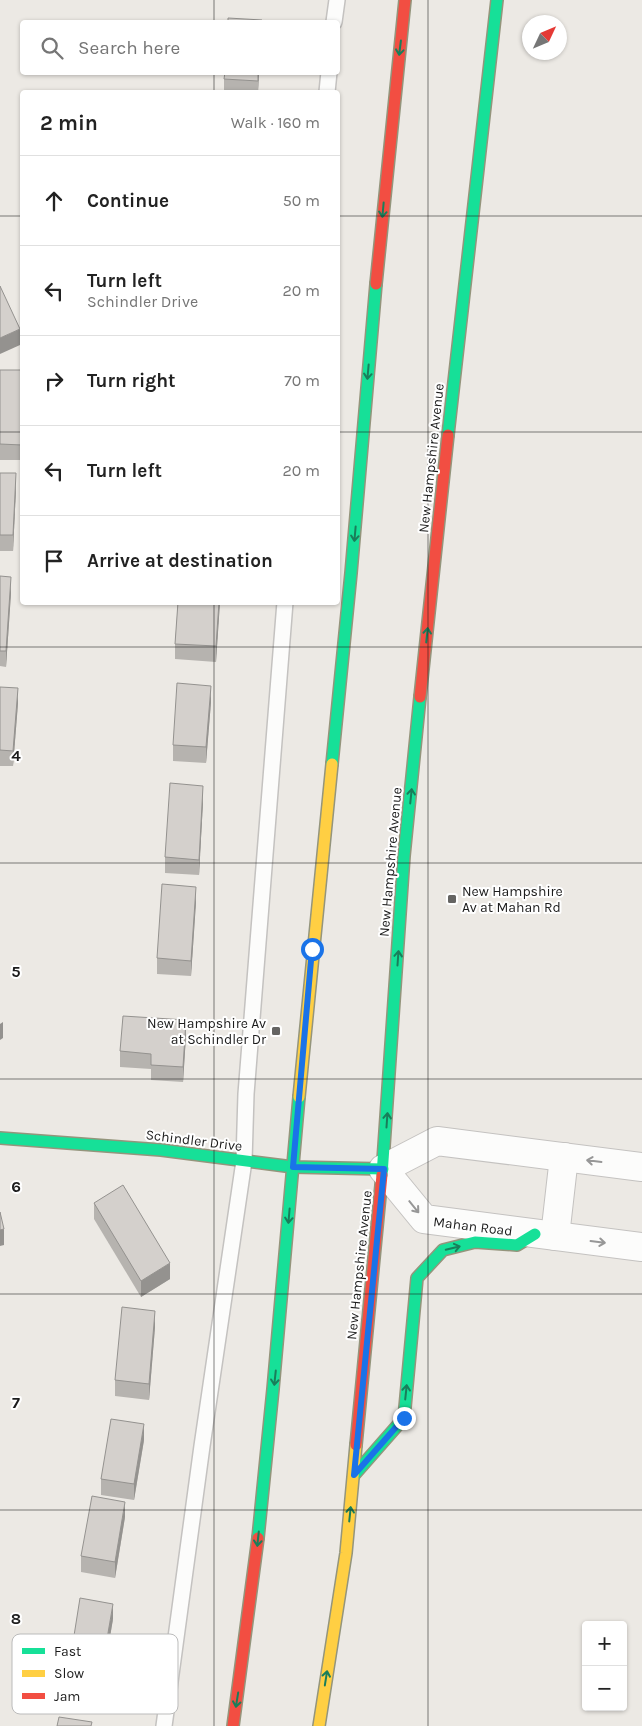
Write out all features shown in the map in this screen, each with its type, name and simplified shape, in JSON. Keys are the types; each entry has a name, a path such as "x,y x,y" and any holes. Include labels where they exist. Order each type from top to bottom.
{"main road":[{"path":"233,1726 248,1625 276,1374 312,949 351,577 390,138 405,0"},
{"name":"New Hampshire Avenue","path":"319,1726 346,1553 384,1169 404,856 436,545 497,0"},
{"name":"Schindler Drive","path":"0,1138 161,1150 293,1167 384,1169"},
{"path":"354,1475 404,1418 417,1278 443,1250 475,1242 517,1244 545,1235"}],"street":[{"path":"384,1169 437,1141 642,1167"},
{"path":"545,1235 564,1157"},
{"name":"Mahan Road","path":"384,1169 424,1220 642,1248"}],"lane":[{"path":"334,20 336,0"},
{"path":"327,90 329,75"},
{"path":"176,1634 200,1455 244,1161 246,1094 285,605"}],"building":[{"path":"228,18 262,20 228,20"},
{"path":"225,75 258,75 258,81 224,79"},
{"path":"0,286 20,329 0,338"},
{"path":"0,370 20,370 20,445 0,444"},
{"path":"0,473 16,473 13,535 0,535"},
{"path":"0,576 11,577 6,651 0,651"},
{"path":"178,605 219,605 216,646 175,644"},
{"path":"177,683 211,686 206,747 173,745"},
{"path":"0,687 18,688 13,751 0,750"},
{"path":"170,783 203,786 199,860 165,857"},
{"path":"162,884 196,887 191,961 157,958"},
{"path":"123,1016 186,1020 183,1067 151,1065 151,1054 120,1051"},
{"path":"123,1185 170,1263 141,1281 94,1203"},
{"path":"0,1212 4,1229 0,1230"},
{"path":"122,1307 155,1311 149,1384 115,1380"},
{"path":"111,1419 144,1424 134,1484 101,1479"},
{"path":"92,1496 125,1502 115,1562 81,1556"},
{"path":"80,1598 113,1604 108,1634 74,1634"},
{"path":"59,1717 92,1722 91,1726 57,1726"}],"traffic: fast":[{"path":"448,435 497,0"},
{"path":"332,764 376,284"},
{"path":"382,1175 404,856 420,697"},
{"path":"258,1538 299,1097"},
{"path":"0,1138 161,1150 293,1167 383,1169"},
{"path":"354,1475 404,1418 417,1278 443,1250 475,1242 517,1245 535,1234"}],"traffic: slow":[{"path":"299,1097 332,764"},
{"path":"319,1726 346,1553 356,1445"}],"traffic: jam":[{"path":"376,284 405,0"},
{"path":"420,697 448,435"},
{"path":"356,1445 382,1175"},
{"path":"233,1726 258,1538"}],"place":[{"name":"New Hampshire Av at Mahan Rd","path":"452,899"},
{"name":"New Hampshire Av at Schindler Dr","path":"276,1031"}],"route":[{"path":"312,949 293,1167 384,1169 354,1475 404,1418"}]}
